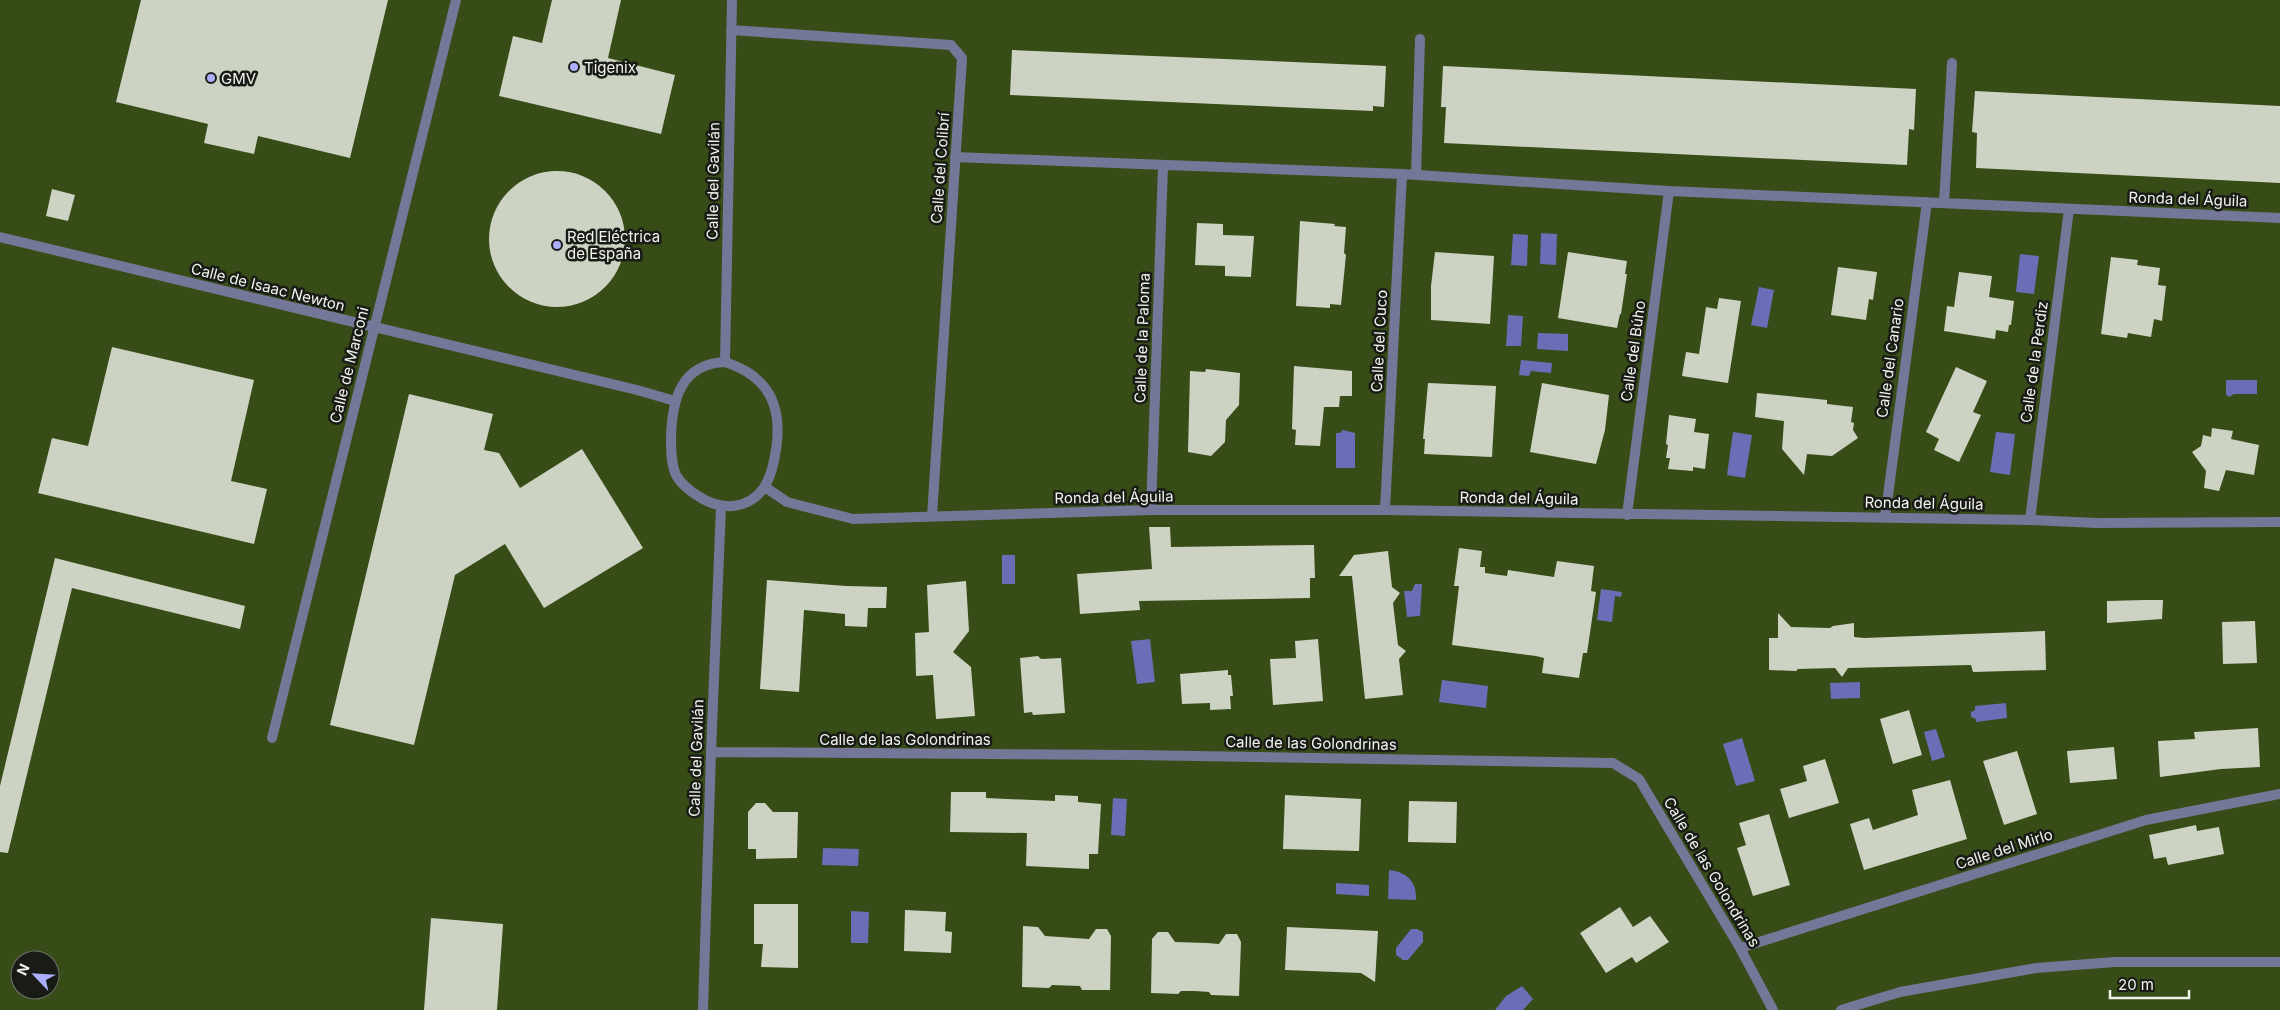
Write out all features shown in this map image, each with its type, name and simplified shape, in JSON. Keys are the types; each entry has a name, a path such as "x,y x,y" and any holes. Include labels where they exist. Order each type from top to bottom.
{"street":[{"name":"Calle de Marconi","path":"272,738 456,0"},
{"name":"Calle del Gavilán","path":"726,362 732,0"},
{"name":"Calle del Colibrí","path":"731,30 951,45 962,58 932,516"},
{"path":"1416,175 1420,39"},
{"path":"1944,203 1952,63"},
{"name":"Ronda del Águila","path":"955,158 1402,174 1669,191 2280,218"},
{"name":"Calle de la Paloma","path":"1151,510 1163,166"},
{"name":"Calle del Cuco","path":"1385,510 1402,174"},
{"name":"Calle del Búho","path":"1627,515 1669,191"},
{"name":"Calle del Canario","path":"1885,518 1927,202"},
{"name":"Calle de la Perdiz","path":"2030,520 2070,209"},
{"name":"Calle de Isaac Newton","path":"0,237 675,401"},
{"path":"726,362 742,367 754,376 765,386 773,399 777,420 776,450 772,470 764,487 753,500 738,506 721,507 704,500 688,489 676,475 671,458 672,418 675,401 684,382 697,370 709,363 726,362"},
{"name":"Ronda del Águila","path":"764,487 787,502 853,519 1151,510 1385,510 2030,520 2096,523 2280,522"},
{"name":"Calle del Gavilán","path":"702,1010 721,507"},
{"name":"Calle de las Golondrinas","path":"711,752 1135,755 1612,764 1639,779 1740,948 1773,1010"},
{"name":"Calle del Mirlo","path":"1740,948 2146,820 2280,794"},
{"path":"1841,1010 1900,992 2036,968 2115,962 2280,962"}],"green space":[{"path":"0,0 2280,0 2280,1010 0,1010"}],"shaded area":[{"path":"1541,233 1557,234 1556,265 1540,264"},
{"path":"1513,234 1528,235 1527,266 1511,265"},
{"path":"2020,254 2039,256 2034,294 2016,292"},
{"path":"1759,287 1774,290 1767,328 1751,325"},
{"path":"1508,315 1523,316 1521,346 1506,346"},
{"path":"1538,333 1568,334 1568,351 1537,349"},
{"path":"1521,360 1552,363 1551,373 1531,371 1529,376 1519,375"},
{"path":"2226,380 2257,380 2257,394 2234,394 2229,397 2226,394"},
{"path":"1343,430 1355,433 1355,468 1336,468 1336,433 1340,433"},
{"path":"1733,432 1752,435 1745,478 1727,475"},
{"path":"1996,432 2015,434 2010,475 1990,472"},
{"path":"1002,555 1015,555 1015,584 1002,584"},
{"path":"1415,584 1422,584 1420,616 1407,617 1404,591 1412,591"},
{"path":"1601,589 1622,592 1621,597 1615,596 1612,622 1597,620"},
{"path":"1150,639 1155,682 1137,684 1131,641"},
{"path":"1442,680 1488,686 1486,708 1439,702"},
{"path":"1860,682 1860,698 1831,699 1830,683"},
{"path":"2006,703 2007,718 1976,722 1976,719 1971,717 1971,712 1975,710 1975,706"},
{"path":"1936,729 1945,757 1932,761 1924,732"},
{"path":"1742,738 1755,781 1736,786 1723,744"},
{"path":"1113,798 1127,799 1125,836 1111,835"},
{"path":"823,848 859,849 858,866 822,865"},
{"path":"1389,870 1401,873 1410,879 1415,888 1416,900 1388,899"},
{"path":"1336,883 1369,885 1369,896 1336,894"},
{"path":"851,911 869,912 868,943 851,943"},
{"path":"1411,929 1423,932 1423,942 1408,960 1403,960 1396,955 1396,948"},
{"path":"1522,986 1533,999 1523,1010 1495,1010 1506,996"}],"building":[{"name":"GMV","path":"141,0 388,0 350,158 258,136 254,154 204,143 208,124 116,102"},
{"name":"Tigenix","path":"552,0 621,0 608,58 675,75 661,134 499,96 513,36 542,43"},
{"path":"1012,50 1386,66 1384,107 1373,106 1373,111 1010,95"},
{"path":"1443,66 1916,89 1914,130 1909,129 1907,165 1444,143 1446,107 1441,107"},
{"path":"1975,91 2280,106 2280,183 1976,168 1977,133 1972,132"},
{"name":"Red Eléctrica de España","path":"557,171 583,176 595,182 605,191 614,201 620,213 625,239 620,265 614,277 605,287 595,296 583,302 557,307 531,302 519,296 509,287 500,277 494,265 489,239 494,213 500,201 509,191 519,182 531,176"},
{"path":"52,189 75,195 68,221 46,216"},
{"path":"1300,221 1335,224 1334,226 1346,227 1344,253 1346,255 1341,305 1330,304 1330,308 1296,306"},
{"path":"1197,223 1223,224 1223,235 1254,236 1251,277 1225,276 1225,266 1195,265"},
{"path":"1435,252 1494,256 1490,324 1431,320 1431,286"},
{"path":"1568,252 1627,261 1625,274 1627,274 1617,328 1558,318"},
{"path":"2111,257 2138,260 2137,265 2160,268 2158,285 2166,286 2162,321 2154,319 2151,337 2128,333 2127,338 2101,334"},
{"path":"1838,267 1877,272 1873,300 1869,299 1866,320 1831,315"},
{"path":"1959,272 1992,276 1989,297 2014,301 2011,325 2009,325 2008,332 1996,330 1995,339 1944,331 1947,306 1954,307"},
{"path":"1719,298 1741,301 1728,383 1682,376 1686,352 1699,354 1706,307 1717,309"},
{"path":"112,347 254,380 231,481 267,489 254,544 38,493 52,438 88,446"},
{"path":"1294,366 1352,371 1352,396 1340,396 1339,407 1324,407 1320,446 1295,445 1296,430 1292,429"},
{"path":"1956,367 1987,381 1973,412 1981,415 1959,462 1934,450 1939,439 1926,432"},
{"path":"1206,369 1240,373 1239,405 1226,420 1225,442 1211,456 1188,452 1190,371 1205,372"},
{"path":"1428,383 1496,386 1492,457 1424,454 1425,439 1423,439"},
{"path":"1542,383 1609,395 1605,430 1596,464 1530,452"},
{"path":"1757,393 1827,400 1827,404 1853,407 1851,422 1854,423 1853,430 1858,438 1832,456 1807,454 1804,475 1782,449 1784,421 1755,417"},
{"path":"409,394 493,414 484,450 499,453 520,488 582,449 643,548 544,608 505,544 455,575 414,745 330,725"},
{"path":"1669,415 1696,419 1694,432 1709,434 1705,469 1693,467 1693,471 1668,469 1670,458 1666,458 1668,445 1666,444"},
{"path":"2212,428 2233,431 2231,439 2259,445 2254,475 2226,470 2219,491 2204,488 2206,471 2192,452 2201,446 2203,435 2211,437"},
{"path":"1149,527 1170,527 1171,547 1314,545 1315,578 1310,578 1310,598 1139,601 1140,610 1080,614 1077,574 1152,569"},
{"path":"1459,548 1482,551 1480,567 1485,567 1485,573 1507,576 1508,570 1554,577 1557,561 1594,566 1591,591 1596,592 1587,653 1583,653 1579,678 1542,673 1544,658 1452,645 1459,586 1454,586"},
{"path":"1388,551 1392,587 1400,593 1393,603 1398,645 1406,651 1399,659 1403,695 1365,699 1352,576 1339,576 1354,555"},
{"path":"55,558 245,606 240,629 72,588 8,853 0,852 0,786"},
{"path":"767,580 887,587 886,608 868,608 867,627 845,626 845,614 804,610 799,692 760,689"},
{"path":"966,581 969,631 953,652 971,667 975,716 936,719 933,675 916,676 915,633 929,632 927,585"},
{"path":"2163,600 2162,619 2107,623 2107,601"},
{"path":"1778,613 1791,627 1830,628 1854,623 1854,637 1864,638 2045,631 2046,670 1973,672 1971,665 1848,668 1842,677 1835,668 1798,669 1796,671 1769,670 1769,638 1778,638"},
{"path":"2255,621 2257,663 2223,664 2222,622"},
{"path":"1318,639 1323,701 1273,705 1270,659 1296,658 1295,641"},
{"path":"1038,656 1041,659 1061,658 1065,713 1033,715 1032,712 1024,713 1020,658"},
{"path":"1228,670 1228,675 1231,675 1233,696 1230,696 1231,709 1210,710 1210,703 1182,704 1180,674"},
{"path":"1909,710 1922,755 1893,764 1880,719"},
{"path":"2258,728 2260,767 2221,769 2160,777 2158,741 2195,739 2194,732"},
{"path":"2114,747 2117,779 2070,783 2067,751"},
{"path":"2017,751 2037,814 2004,825 1983,761"},
{"path":"1825,759 1839,803 1789,818 1780,789 1807,781 1803,766"},
{"path":"1950,780 1967,839 1864,870 1850,824 1869,818 1873,830 1918,815 1912,790"},
{"path":"951,792 986,792 986,798 1055,801 1055,795 1078,796 1078,802 1101,804 1098,854 1089,854 1089,869 1026,866 1027,833 950,832"},
{"path":"1285,795 1361,799 1359,851 1283,849"},
{"path":"1409,801 1457,802 1456,843 1408,842"},
{"path":"756,803 765,803 773,812 798,812 797,858 756,859 756,849 748,849 748,812"},
{"path":"1769,814 1790,885 1753,896 1737,848 1746,845 1739,823"},
{"path":"2196,825 2197,831 2219,827 2224,854 2168,865 2166,857 2154,859 2149,835"},
{"path":"754,904 798,904 798,968 761,967 763,944 754,944"},
{"path":"1620,907 1633,927 1650,916 1669,942 1636,963 1632,957 1606,973 1580,933"},
{"path":"905,910 946,912 945,931 952,932 951,953 904,951"},
{"path":"431,918 503,924 497,1010 424,1010"},
{"path":"1023,926 1038,927 1045,936 1089,939 1096,929 1107,929 1111,936 1110,990 1082,990 1080,986 1052,985 1049,988 1022,987"},
{"path":"1287,927 1378,931 1375,982 1361,973 1285,970"},
{"path":"1158,932 1168,932 1175,942 1219,944 1226,934 1237,934 1241,942 1239,996 1211,995 1209,992 1195,991 1181,991 1178,994 1151,993 1152,939"}],"place":[{"name":"Tigenix","path":"574,67"},
{"name":"GMV","path":"211,78"},
{"name":"Red Eléctrica de España","path":"557,245"}]}
